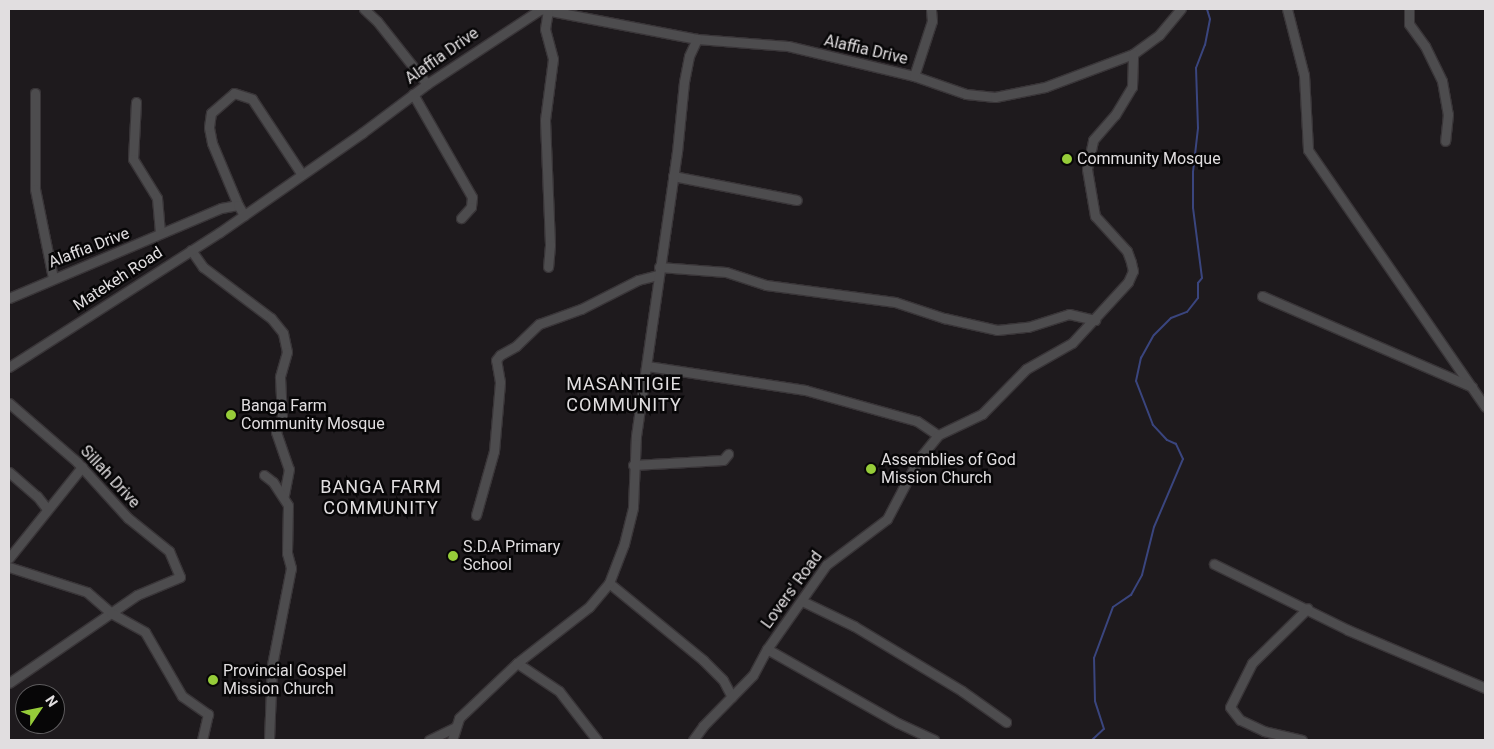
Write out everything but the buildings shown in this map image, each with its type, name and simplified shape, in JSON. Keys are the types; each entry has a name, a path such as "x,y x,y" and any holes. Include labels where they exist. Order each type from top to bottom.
{"street":[{"path":"364,9 427,84"},
{"path":"914,76 932,21 931,9"},
{"name":"Alaffia Drive","path":"244,215 427,84 543,10 697,39 788,46 914,76 966,94 995,97 1044,87 1133,54 1159,34 1181,9"},
{"path":"1287,9 1304,75 1308,150 1485,407"},
{"path":"1409,9 1409,24 1425,46 1442,81 1448,114 1446,141"},
{"path":"543,10 545,29 554,59 545,120 550,245 548,267"},
{"path":"452,740 454,728 459,718 517,663 589,607 609,583 624,544 633,506 633,465 684,82 689,56 697,39"},
{"name":"Lovers' Road","path":"693,740 703,726 753,675 767,648 832,558 887,519 918,460 938,435 988,409 1026,369 1072,343 1123,289 1133,271 1127,252 1095,216 1087,160 1093,140 1115,115 1132,87 1133,54"},
{"path":"244,215 212,143 209,127 211,113 234,92 252,99 302,174"},
{"path":"35,93 36,189 53,278"},
{"path":"413,94 472,198 471,207 461,218"},
{"path":"136,102 132,159 157,198 160,233"},
{"path":"672,176 797,200"},
{"name":"Alaffia Drive","path":"9,298 221,208 238,205"},
{"name":"Matekeh Road","path":"9,368 244,215"},
{"path":"191,250 203,267 272,318 283,333 287,352 280,377 282,417 276,432 289,469 284,496 289,525 287,553 290,583 275,644 270,740"},
{"path":"476,516 494,451 499,394 496,360 539,324 581,309 659,271 726,272 766,285 895,302 944,318 997,330 1028,327 1066,314 1095,320"},
{"path":"1262,296 1472,388"},
{"path":"646,366 805,390 917,421 938,435"},
{"name":"Sillah Drive","path":"9,404 82,466 128,518 169,551 180,577 137,595 111,613"},
{"path":"633,465 723,460 728,454"},
{"path":"9,558 82,466"},
{"path":"9,472 38,496 47,510"},
{"path":"264,475 284,496"},
{"path":"1214,564 1308,608 1348,630 1485,688"},
{"path":"9,567 86,592 111,613 145,632 182,696 208,714 202,740"},
{"path":"609,583 703,660 726,685 732,697"},
{"path":"802,601 854,626 962,691 1006,722"},
{"path":"1302,740 1264,731 1240,720 1230,707 1252,662 1308,608"},
{"path":"9,683 111,613"},
{"path":"767,648 898,723 934,740"},
{"path":"517,663 559,691 597,740"},
{"path":"429,740 454,728"}],"waterway":[{"path":"1092,740 1104,729 1095,701 1094,658 1113,607 1131,595 1142,575 1154,527 1183,459 1176,444 1167,440 1153,425 1136,381 1141,358 1154,335 1171,318 1187,312 1198,298 1198,283 1202,278 1193,208 1193,172 1198,128 1196,68 1205,45 1210,19 1207,9"}],"place":[{"name":"Community Mosque","path":"1067,159"},
{"name":"Banga Farm Community Mosque","path":"231,415"},
{"name":"Assemblies of God Mission Church","path":"871,469"},
{"name":"S.D.A Primary School","path":"453,556"},
{"name":"Provincial Gospel Mission Church","path":"213,680"}],"district":[{"name":"MASANTIGIE COMMUNITY","path":"624,395"},
{"name":"BANGA FARM COMMUNITY","path":"381,498"}]}
